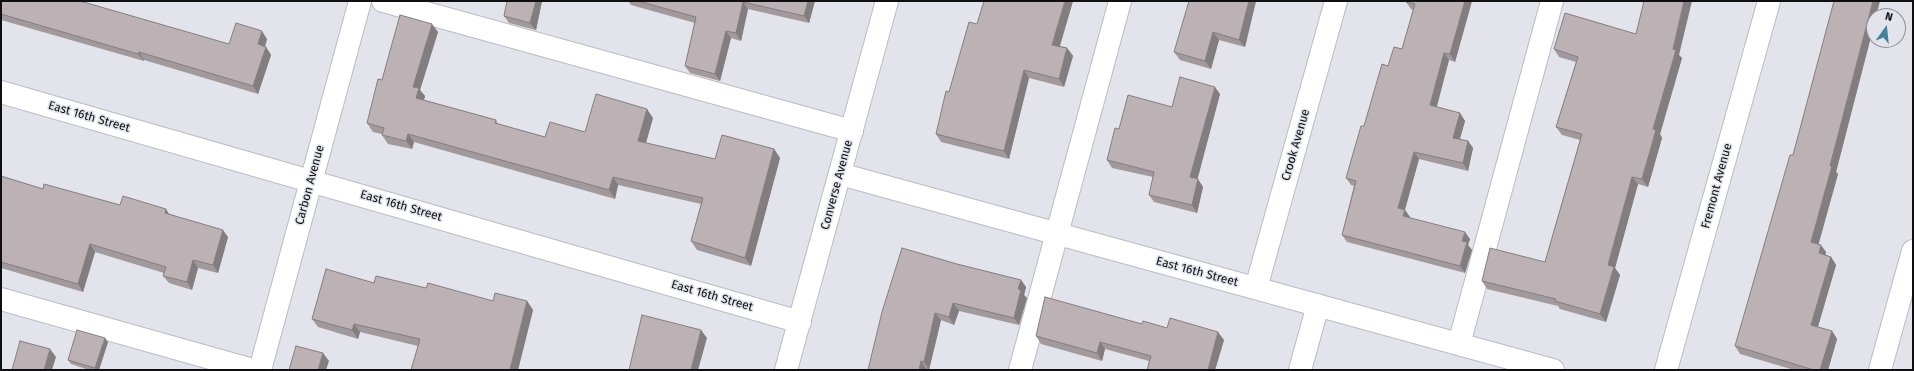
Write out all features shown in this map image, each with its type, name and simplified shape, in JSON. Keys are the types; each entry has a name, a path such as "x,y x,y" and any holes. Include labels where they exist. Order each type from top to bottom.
{"street":[{"name":"Carbon Avenue","path":"260,370 360,1"},
{"path":"383,1 852,131"},
{"name":"Converse Avenue","path":"786,370 887,1"},
{"path":"1020,370 1120,1"},
{"name":"Crook Avenue","path":"1256,288 1336,1"},
{"path":"1459,344 1552,1"},
{"name":"Fremont Avenue","path":"1666,370 1768,1"},
{"name":"East 16th Street","path":"1,92 800,322"},
{"name":"East 16th Street","path":"840,174 1553,370"},
{"path":"1880,370 1913,251"},
{"path":"1,299 253,370"},
{"path":"1300,370 1318,305"}],"building":[{"path":"1,1 80,1 229,44 236,23 262,31 258,44 266,47 253,86 139,52 138,54 1,14"},
{"path":"507,1 536,1 530,23 504,16"},
{"path":"638,1 808,1 804,16 743,2 736,33 726,31 715,74 685,66 696,17"},
{"path":"984,1 1065,1 1052,45 1067,48 1059,79 1024,70 1004,151 936,134 946,91 949,92 969,22 977,24"},
{"path":"1189,1 1249,1 1239,40 1213,32 1205,61 1174,52"},
{"path":"1406,1 1465,1 1450,54 1444,53 1430,105 1460,113 1453,138 1468,141 1463,163 1414,152 1398,208 1405,210 1403,216 1465,232 1462,241 1467,242 1460,266 1342,235 1356,181 1346,178 1361,126 1364,126 1382,64 1388,66 1394,47 1402,49 1415,4"},
{"path":"1644,1 1684,1 1673,49 1676,50 1653,129 1656,130 1642,179 1632,177 1608,265 1614,267 1600,314 1555,301 1556,299 1482,281 1490,248 1545,262 1582,134 1556,127 1578,57 1554,49 1565,13 1636,34"},
{"path":"1834,1 1873,1 1871,8 1866,8 1866,28 1830,166 1832,166 1811,242 1821,245 1819,253 1831,257 1811,325 1832,331 1820,370 1814,370 1735,346 1790,155 1793,155"},
{"path":"400,15 432,24 413,87 419,88 416,98 496,120 495,123 545,137 550,122 585,132 596,94 647,109 638,141 715,159 722,135 774,149 745,258 691,241 703,198 613,177 609,190 408,134 406,141 382,135 384,128 367,123 378,79 382,80"},
{"path":"1180,77 1215,87 1190,177 1198,179 1192,205 1149,195 1154,172 1107,160 1115,128 1119,129 1128,95 1172,107"},
{"path":"1,176 43,189 44,184 120,205 123,196 166,209 165,213 223,230 213,265 193,260 187,282 163,276 166,267 90,244 78,284 1,262"},
{"path":"902,248 1021,280 1018,289 1021,290 1014,318 953,303 949,317 935,313 924,362 921,361 919,370 868,370 882,312"},
{"path":"326,269 374,283 376,276 426,288 428,283 493,301 495,293 527,301 510,370 411,370 420,339 354,324 352,330 312,319"},
{"path":"1045,297 1142,324 1143,321 1167,328 1170,318 1218,332 1208,370 1147,370 1151,356 1100,342 1097,353 1036,336"},
{"path":"642,315 701,330 691,370 629,370"},
{"path":"77,330 105,338 95,368 68,360"},
{"path":"20,341 50,349 44,370 12,370"},
{"path":"296,346 323,353 318,370 289,370"}]}
